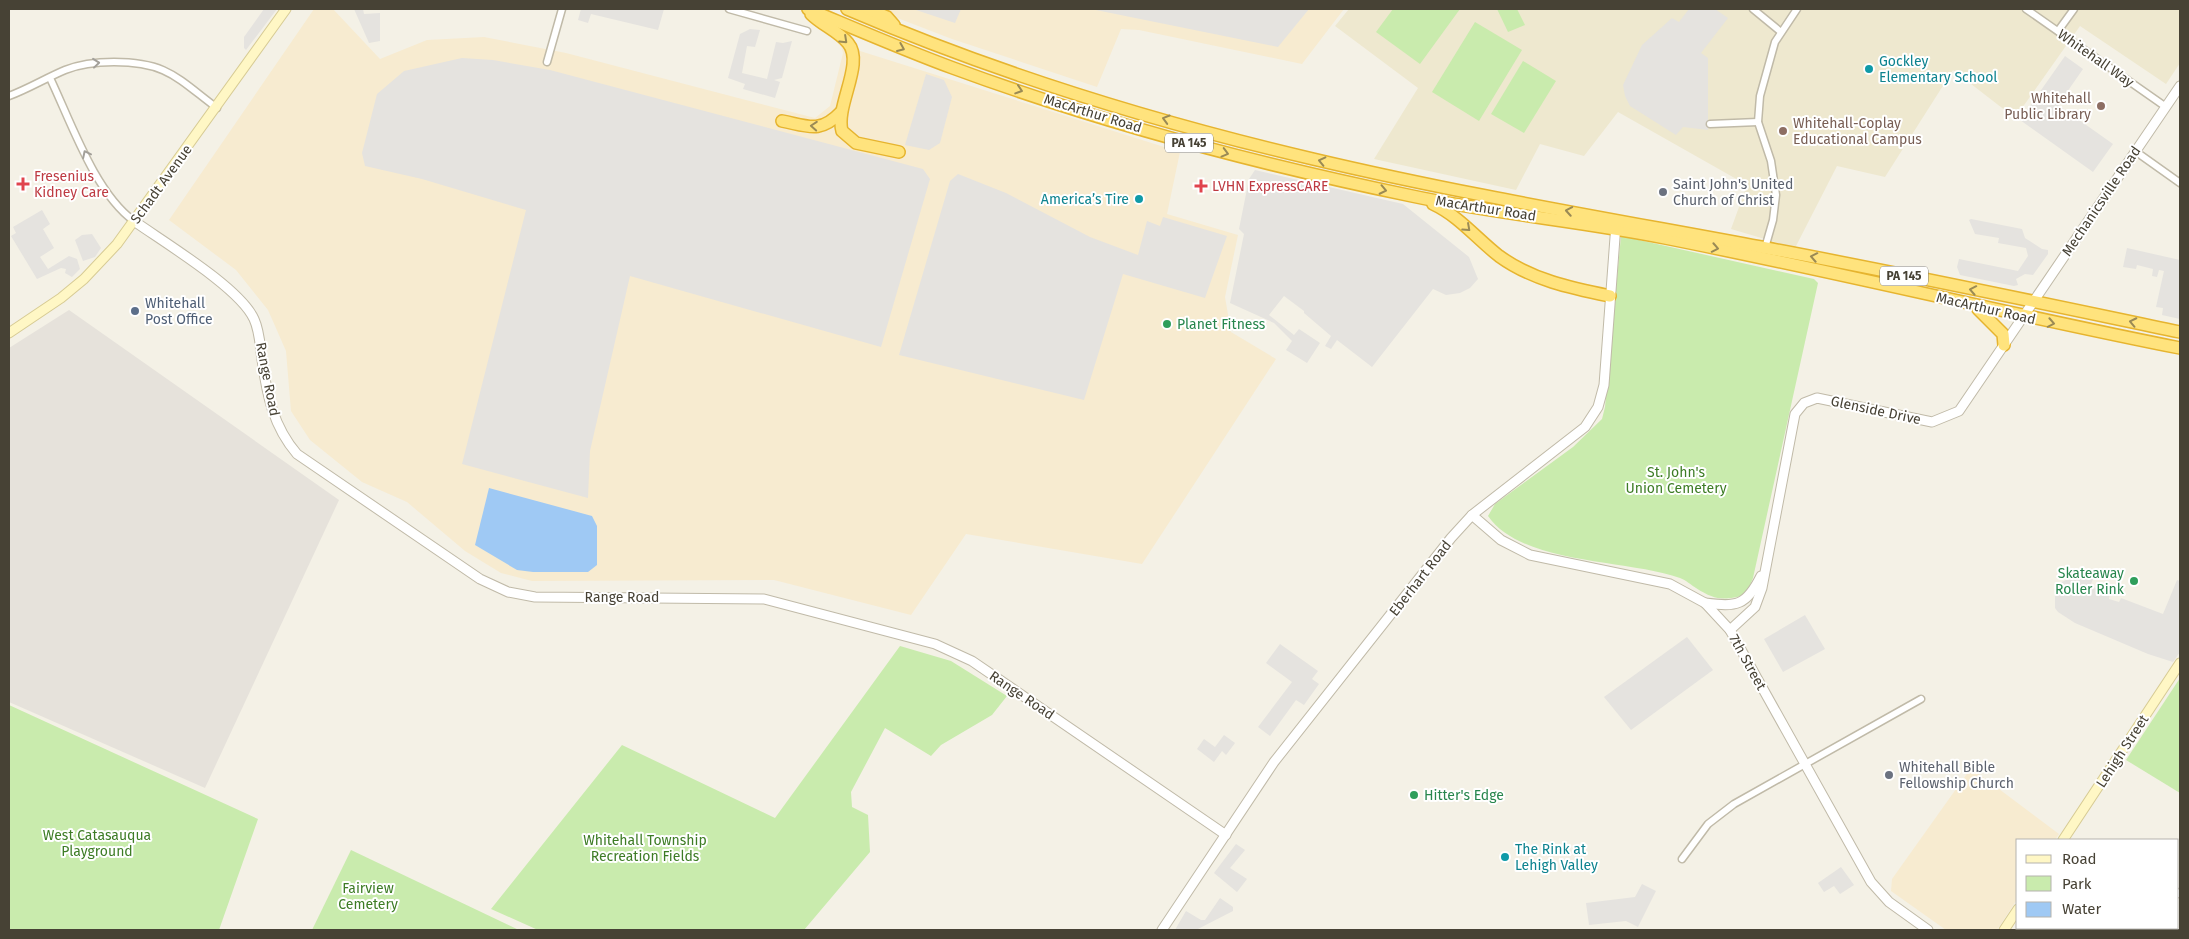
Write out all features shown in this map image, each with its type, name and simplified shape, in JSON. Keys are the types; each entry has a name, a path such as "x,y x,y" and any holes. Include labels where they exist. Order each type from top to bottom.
{"highway":[{"path":"807,9 844,39 851,48 853,63 841,112 842,131 851,141 899,152"},
{"name":"MacArthur Road","path":"807,9 951,67 1100,116 1261,162 1410,196 1765,248 2180,332"},
{"name":"MacArthur Road","path":"847,9 898,30 1024,76 1248,143 1358,169 1803,266 2023,317 2180,348"},
{"path":"868,9 887,18 898,30"},
{"path":"782,121 818,128 827,125 841,112"},
{"path":"1410,196 1444,209 1501,257 1535,276 1572,288 1610,296"},
{"path":"1974,306 2003,334 2004,345"}],"main road":[{"name":"Schadt Avenue","path":"9,333 61,298 84,279 117,244 217,108 286,9"},
{"name":"Lehigh Street","path":"2064,839 2180,663"},
{"path":"2004,930 2016,912"}],"street":[{"path":"547,62 562,9"},
{"path":"729,9 807,31"},
{"path":"1753,9 1780,32"},
{"path":"1765,248 1776,195 1771,161 1758,122 1764,76 1780,32 1797,9"},
{"name":"Whitehall Way","path":"2026,9 2166,107"},
{"path":"2058,31 2074,9"},
{"path":"9,96 66,70 100,62 148,64 172,74 217,108"},
{"path":"50,78 102,187 117,208 134,221"},
{"name":"Mechanicsville Road","path":"2023,317 2032,301 2085,227 2180,86"},
{"path":"1710,124 1758,122"},
{"path":"2135,151 2180,183"},
{"name":"Range Road","path":"134,221 234,292 248,307 260,340 272,410 283,435 297,454 480,579 508,592 536,597 764,599 934,644 972,661 1226,835"},
{"name":"Eberhart Road","path":"1162,930 1274,762 1451,538 1472,515 1567,443 1592,417 1598,406 1604,385 1616,225"},
{"name":"Glenside Drive","path":"1730,630 1755,607 1765,572 1795,414 1804,402 1817,398 1932,422 1959,411 2023,317"},
{"name":"7th Street","path":"1472,515 1501,540 1530,555 1670,584 1705,603 1730,630 1871,882 1894,907 1928,930"},
{"path":"1705,603 1726,605 1742,603 1752,594 1765,572"},
{"path":"1682,859 1698,835 1722,812 1921,699"}],"shaded area":[{"path":"264,9 277,9 246,50 244,48 244,37"},
{"path":"314,9 333,9 380,59 427,40 484,37 566,53 815,118 830,106 843,53 841,45 1180,152 1167,214 1238,235 1225,297 1231,332 1276,359 1142,564 966,534 911,615 774,580 532,581 501,573 465,551 407,502 362,482 310,440 291,411 286,351 268,310 236,270 169,220"},
{"path":"354,9 363,9 364,14 380,13 380,41 369,43"},
{"path":"581,9 664,9 658,30 591,14 588,23 578,20"},
{"path":"874,9 1344,9 1302,64 1139,30 1121,29 1097,87 952,39"},
{"path":"913,9 961,9 955,23"},
{"path":"1091,9 1309,9 1278,47"},
{"name":"Whitehall-Coplay Educational Campus","path":"1349,9 2180,9 2180,63 2166,84 2080,26 2015,118 1953,70 1885,177 1837,166 1795,248 1731,229 1747,185 1618,112 1584,156 1540,144 1516,190 1374,159 1418,88 1335,26"},
{"path":"1689,9 1715,9 1728,18 1701,53 1708,58 1708,130 1683,127 1676,135 1630,106 1625,96 1623,85 1642,45 1672,18 1679,22"},
{"path":"750,29 760,30 755,47 747,46 742,73 767,79 776,42 792,41 782,78 774,80 780,82 775,98 743,89 745,84 728,78 740,34"},
{"path":"2065,56 2083,69 2058,105 2113,144 2093,172 2020,120"},
{"path":"462,58 493,60 550,70 923,169 930,179 881,347 630,276 590,451 588,498 462,464 526,210 422,179 365,166 362,153 377,94 404,71"},
{"path":"926,74 944,80 952,97 940,143 929,150 905,145"},
{"path":"1255,170 1403,204 1469,257 1478,279 1470,288 1460,293 1446,295 1433,289 1372,367 1337,340 1331,349 1325,346 1331,336 1304,311 1284,296 1269,315 1294,335 1299,329 1320,343 1307,363 1286,350 1292,341 1274,323 1230,303 1244,234 1239,229 1249,179"},
{"path":"958,174 1006,193 1090,237 1138,255 1147,221 1160,226 1163,217 1227,236 1205,298 1123,274 1084,400 899,355 950,181"},
{"path":"42,210 50,224 43,229 54,248 40,257 48,269 69,256 77,259 80,269 72,277 65,273 66,269 61,268 37,279 11,236 16,233 13,227"},
{"path":"1969,220 2022,229 2025,238 2042,249 2048,250 2048,254 2033,275 2025,274 2016,279 2018,285 2014,286 1960,275 1957,267 1959,259 2018,271 2028,256 2026,248 1998,243 1999,238 1975,234"},
{"path":"92,234 101,248 95,257 83,261 75,240 82,235"},
{"path":"2127,248 2180,260 2180,319 2162,315 2163,308 2156,307 2164,271 2159,270 2157,277 2152,276 2153,269 2137,265 2136,269 2123,267"},
{"path":"69,310 339,500 205,788 9,702 9,348"},
{"path":"2084,570 2095,575 2090,586 2110,593 2109,599 2119,602 2121,598 2163,614 2177,580 2180,581 2180,652 2173,662 2148,654 2075,623 2058,612 2055,608 2055,591 2060,583 2068,579 2079,578"},
{"path":"1805,615 1825,649 1783,672 1764,639"},
{"path":"1687,637 1713,670 1631,730 1604,697"},
{"path":"1280,644 1318,671 1312,679 1319,684 1304,705 1296,700 1270,736 1258,727 1292,682 1266,663"},
{"path":"1224,735 1235,743 1226,755 1222,751 1214,762 1197,749 1204,739 1215,747"},
{"path":"1971,768 2059,834 2056,839 2016,839 2016,901 1997,930 1946,930 1891,891 1892,879"},
{"path":"1236,844 1245,850 1230,868 1247,879 1237,892 1214,873"},
{"path":"1841,867 1854,885 1840,894 1834,886 1824,892 1818,883"},
{"path":"1642,884 1656,891 1638,927 1626,921 1589,925 1586,903 1635,897"},
{"path":"1220,898 1233,907 1233,911 1196,930 1175,930 1186,911 1201,920 1205,920"}],"green space":[{"path":"1393,9 1460,9 1420,64 1376,32"},
{"path":"1497,9 1517,9 1525,25 1508,32"},
{"path":"1475,22 1522,50 1479,121 1432,92"},
{"path":"1523,61 1556,81 1524,133 1491,114"},
{"name":"St. John's Union Cemetery","path":"1621,236 1814,279 1818,283 1753,578 1746,595 1732,598 1715,597 1682,579 1658,572 1550,552 1525,544 1504,532 1488,516 1495,504 1573,447 1602,419 1605,407"},
{"name":"Whitehall Township Recreation Fields","path":"900,646 951,661 1007,696 992,715 941,745 931,756 885,728 851,792 852,807 868,815 870,852 804,930 538,930 491,909 622,745 775,818"},
{"path":"2180,678 2180,793 2126,760"},
{"name":"West Catasauqua Playground","path":"9,705 258,819 219,930 9,930"},
{"name":"Fairview Cemetery","path":"351,850 519,930 312,930"}],"water":[{"path":"489,488 592,516 597,526 597,565 588,572 533,572 517,570 475,545"}],"place":[{"name":"Gockley Elementary School","path":"1869,69"},
{"name":"Whitehall Public Library","path":"2101,106"},
{"name":"Whitehall-Coplay Educational Campus","path":"1783,131"},
{"name":"Fresenius Kidney Care","path":"23,184"},
{"name":"LVHN ExpressCARE","path":"1201,186"},
{"name":"Saint John's United Church of Christ","path":"1663,192"},
{"name":"America’s Tire","path":"1139,199"},
{"name":"Whitehall Post Office","path":"135,311"},
{"name":"Planet Fitness","path":"1167,324"},
{"name":"Skateaway Roller Rink","path":"2134,581"},
{"name":"Whitehall Bible Fellowship Church","path":"1889,775"},
{"name":"Hitter's Edge","path":"1414,795"},
{"name":"The Rink at Lehigh Valley","path":"1505,857"}]}
